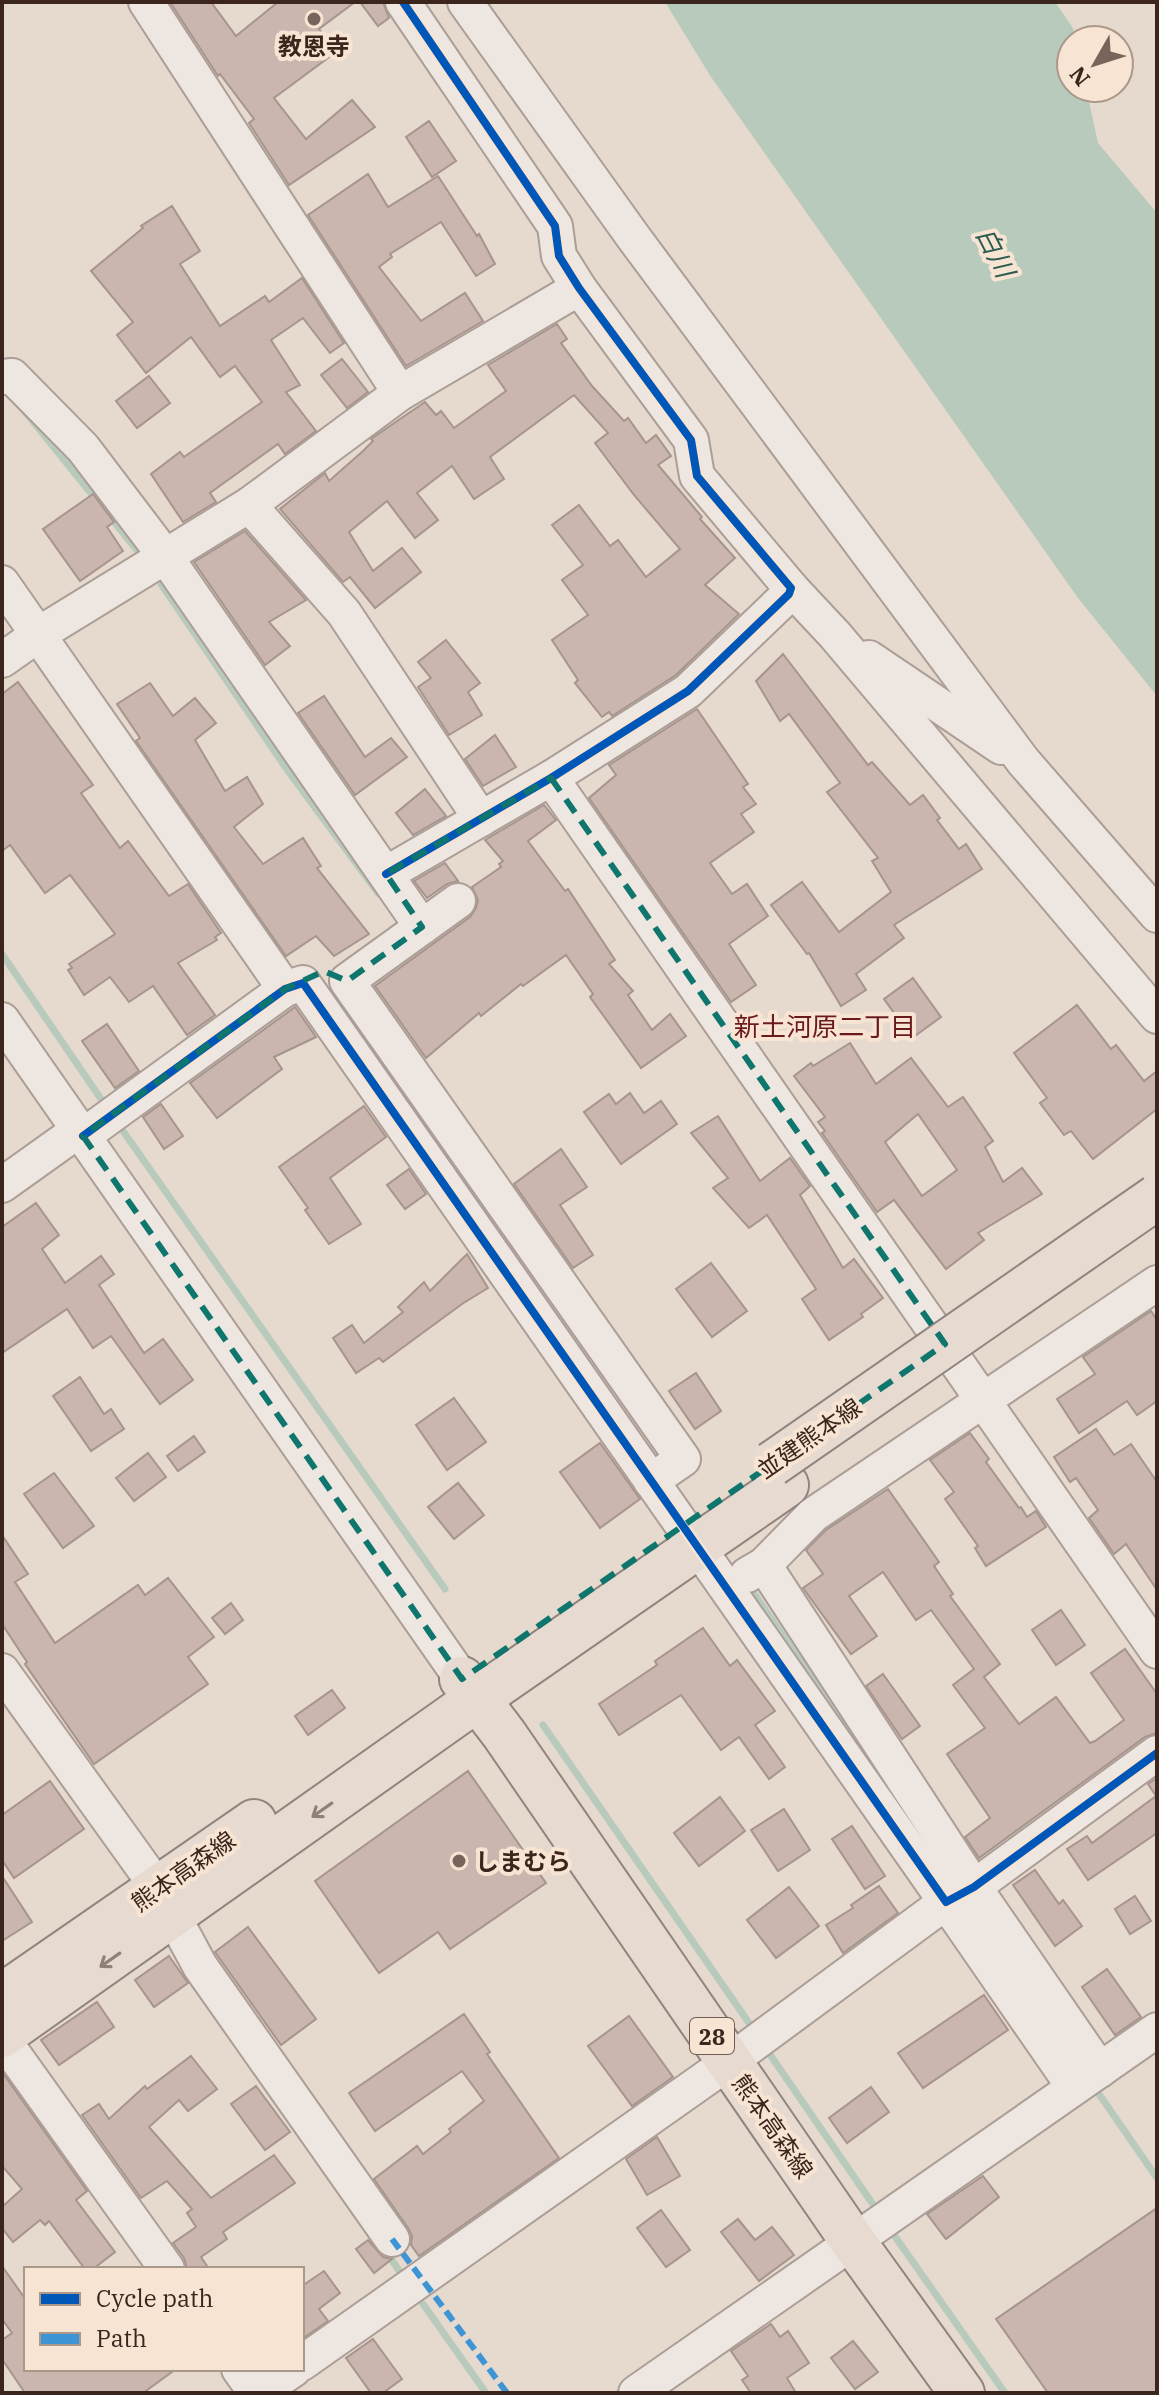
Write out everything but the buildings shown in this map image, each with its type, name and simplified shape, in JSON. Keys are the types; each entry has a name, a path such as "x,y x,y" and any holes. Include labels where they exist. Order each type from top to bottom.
{"main road":[{"name":"並建熊本線","path":"779,1474 1157,1197"},
{"name":"並建熊本線","path":"470,1689 779,1474 1157,1229"},
{"name":"熊本高森線","path":"2,2037 165,1902 470,1689 852,2240 962,2393"},
{"name":"熊本高森線","path":"2,1996 165,1902"}],"street":[{"path":"146,2 400,393"},
{"path":"403,2 555,226 559,256 579,288 691,440 697,476 1157,1016"},
{"path":"465,2 634,238 1023,761 1157,915"},
{"path":"2,660 249,505 400,393 579,288"},
{"path":"2,377 12,376 83,448 165,556 422,927"},
{"path":"249,505 344,613 481,819"},
{"path":"2,583 726,1589 960,1895 1087,2078"},
{"path":"386,874 551,778 688,691 789,594 791,588"},
{"path":"835,635 1023,761"},
{"path":"551,778 1157,1651"},
{"path":"1133,886 1157,941"},
{"path":"347,981 458,901"},
{"path":"2,1185 294,986 324,971 347,981 683,1459 651,1481"},
{"path":"2,1020 470,1689"},
{"path":"726,1589 764,1565 813,1515 1157,1283"},
{"path":"764,1565 960,1895"},
{"path":"2,1671 165,1902 200,1966 392,2239"},
{"path":"304,2362 729,2062 1157,1753"},
{"path":"636,2393 1157,2030"},
{"path":"2,2037 166,2267"},
{"path":"240,2371 257,2393 291,2371"}],"highlighted area":[{"path":"551,778 945,1344 462,1679 83,1136 285,989 324,971 347,981 422,927 386,874"}],"water":[{"name":"白川","path":"665,2 1055,2 1070,24 1055,24 1055,104 1089,104 1098,143 1157,213 1157,696 1078,598 711,77"}],"waterway":[{"path":"23,409 136,549"},
{"path":"161,584 288,771 378,893"},
{"path":"2,954 101,1099"},
{"path":"123,1131 445,1589"},
{"path":"755,1595 919,1834"},
{"path":"543,1725 749,2023"},
{"path":"771,2056 872,2203"},
{"path":"1099,2094 1157,2178"},
{"path":"894,2235 1005,2393"},
{"path":"383,2247 400,2272"},
{"path":"423,2304 486,2393"}],"marked path":[{"path":"392,2239 507,2393"}],"cycle path":[{"path":"386,874 551,778 688,691 789,594 791,588 697,476 691,440 579,288 559,256 555,226 403,2"},
{"path":"83,1136 285,989 303,983 946,1902 974,1887 1157,1753"}],"place":[{"name":"教恩寺","path":"314,19"},
{"name":"しまむら","path":"459,1861"}],"district":[{"name":"新土河原二丁目","path":"825,1026"}]}
